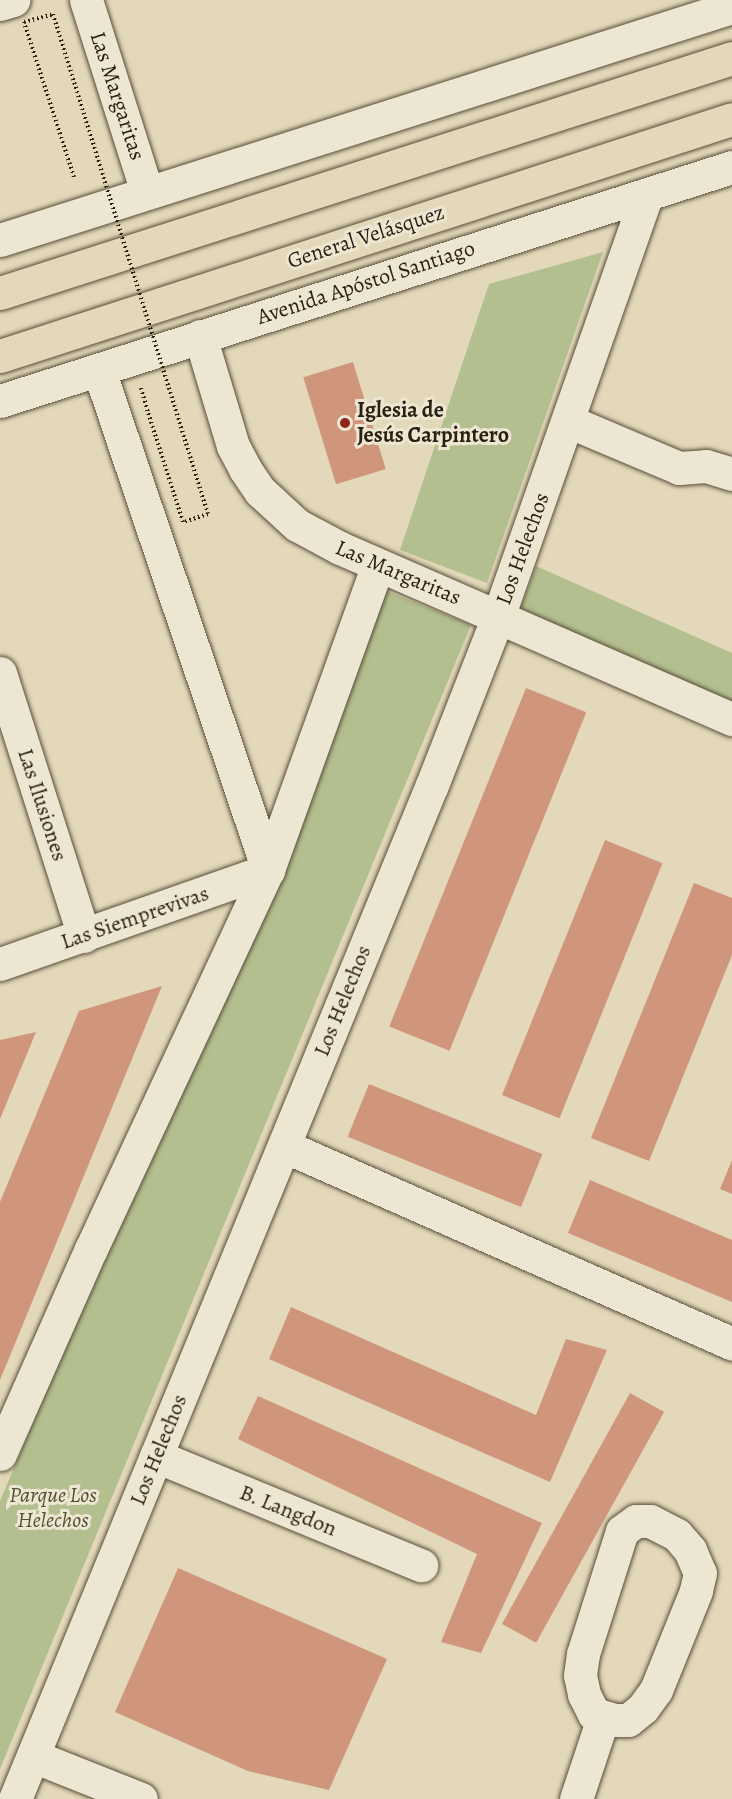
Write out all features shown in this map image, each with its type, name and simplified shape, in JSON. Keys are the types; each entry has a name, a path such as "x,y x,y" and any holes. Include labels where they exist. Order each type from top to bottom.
{"highway":[{"path":"0,294 732,58"},
{"name":"General Velásquez","path":"0,356 732,119"},
{"path":"0,288 33,283"}],"street":[{"path":"0,4 13,0"},
{"name":"Las Margaritas","path":"86,0 147,192"},
{"path":"0,240 732,7"},
{"name":"Avenida Apóstol Santiago","path":"0,401 732,167"},
{"name":"Los Helechos","path":"15,1799 284,1146 498,617 647,194"},
{"name":"Las Margaritas","path":"200,336 233,446 245,469 260,491 278,510 303,529 378,565 732,719"},
{"path":"99,370 268,870"},
{"path":"568,421 679,468 705,466 732,474"},
{"path":"0,1454 91,1249 268,870 378,565"},
{"name":"Las Ilusiones","path":"0,673 84,936"},
{"name":"Las Siemprevivas","path":"0,964 268,870"},
{"path":"284,1146 732,1344"},
{"name":"B. Langdon","path":"156,1456 421,1565"},
{"path":"636,1521 650,1521 677,1536 690,1550 699,1573 696,1591 656,1690 643,1708 628,1720 603,1718 594,1714 584,1694 580,1675 583,1654 622,1531 636,1521"},
{"path":"576,1799 603,1718"},
{"path":"33,1756 141,1799"}],"path":[{"path":"74,177 24,22 53,14 208,514 183,522 148,412"}],"green space":[{"path":"603,252 487,583 400,550 489,284"},
{"path":"536,566 732,653 732,705 519,613"},
{"name":"Parque Los Helechos","path":"384,590 471,625 0,1769 0,1501"}],"building":[{"name":"Iglesia de Jesús Carpintero","path":"353,362 386,469 336,484 303,377"},
{"path":"526,688 586,712 450,1051 389,1026"},
{"path":"605,840 662,863 559,1118 502,1095"},
{"path":"694,883 732,898 732,955 649,1161 591,1138"},
{"path":"162,986 0,1380 0,1202 79,1011"},
{"path":"36,1032 0,1119 0,1040"},
{"path":"369,1084 542,1154 521,1207 348,1137"},
{"path":"732,1160 732,1194 720,1189"},
{"path":"590,1180 732,1240 732,1302 568,1233"},
{"path":"291,1307 536,1415 566,1339 607,1350 550,1482 269,1359"},
{"path":"630,1393 664,1412 536,1643 502,1624"},
{"path":"258,1396 542,1523 481,1653 441,1642 477,1554 238,1439"},
{"path":"178,1568 387,1659 329,1790 248,1771 115,1712"}],"place":[{"name":"Iglesia de Jesús Carpintero","path":"345,423"}]}
